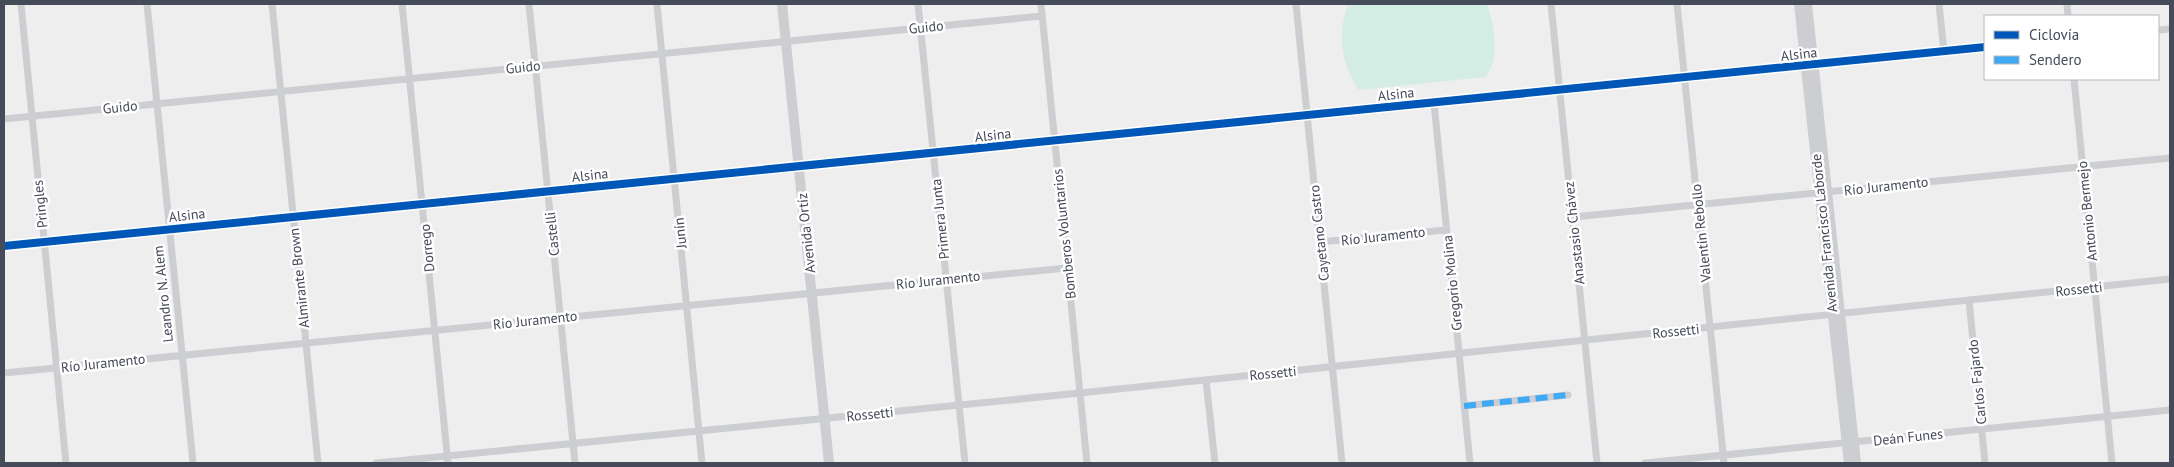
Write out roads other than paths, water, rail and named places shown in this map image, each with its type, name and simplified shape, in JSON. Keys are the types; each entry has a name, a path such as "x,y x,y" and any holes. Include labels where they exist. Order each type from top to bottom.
{"main road":[{"name":"Avenida Ortíz","path":"782,4 829,463"},
{"name":"Avenida Francisco Laborde","path":"1799,4 1810,65"},
{"name":"Avenida Francisco Laborde","path":"1807,4 1810,65 1851,442 1856,463"},
{"name":"Avenida Francisco Laborde","path":"1849,463 1851,442"}],"street":[{"name":"Pringles","path":"20,4 66,463"},
{"name":"Leandro N. Alem","path":"147,4 193,463"},
{"name":"Almirante Brown","path":"272,4 318,463"},
{"name":"Dorrego","path":"402,4 448,460"},
{"name":"Castelli","path":"529,4 575,463"},
{"name":"Junín","path":"657,4 702,463"},
{"name":"Primera Junta","path":"918,4 965,463"},
{"name":"Bomberos Voluntarios","path":"1041,4 1087,463"},
{"name":"Cayetano Castro","path":"1296,4 1342,463"},
{"name":"Anastasio Chávez","path":"1551,4 1597,463"},
{"name":"Valentín Rebollo","path":"1678,4 1724,459"},
{"path":"1939,4 1944,52"},
{"name":"Guido","path":"4,118 1042,16"},
{"name":"Alsina","path":"4,246 1984,48"},
{"name":"Antonio Bermejo","path":"2074,80 2112,463"},
{"name":"Gregorio Molina","path":"1434,103 1470,463"},
{"name":"Río Juramento","path":"1573,218 2170,158"},
{"name":"Río Juramento","path":"1320,242 1446,230"},
{"name":"Río Juramento","path":"4,373 1067,268"},
{"name":"Rossetti","path":"376,463 448,460 573,444 1080,394 2170,279"},
{"name":"Carlos Fajardo","path":"1969,300 1985,463"},
{"path":"1206,380 1215,463"},
{"path":"1464,406 1568,395"},
{"name":"Deán Funes","path":"1645,463 1724,459 1851,442 2170,410"}]}
